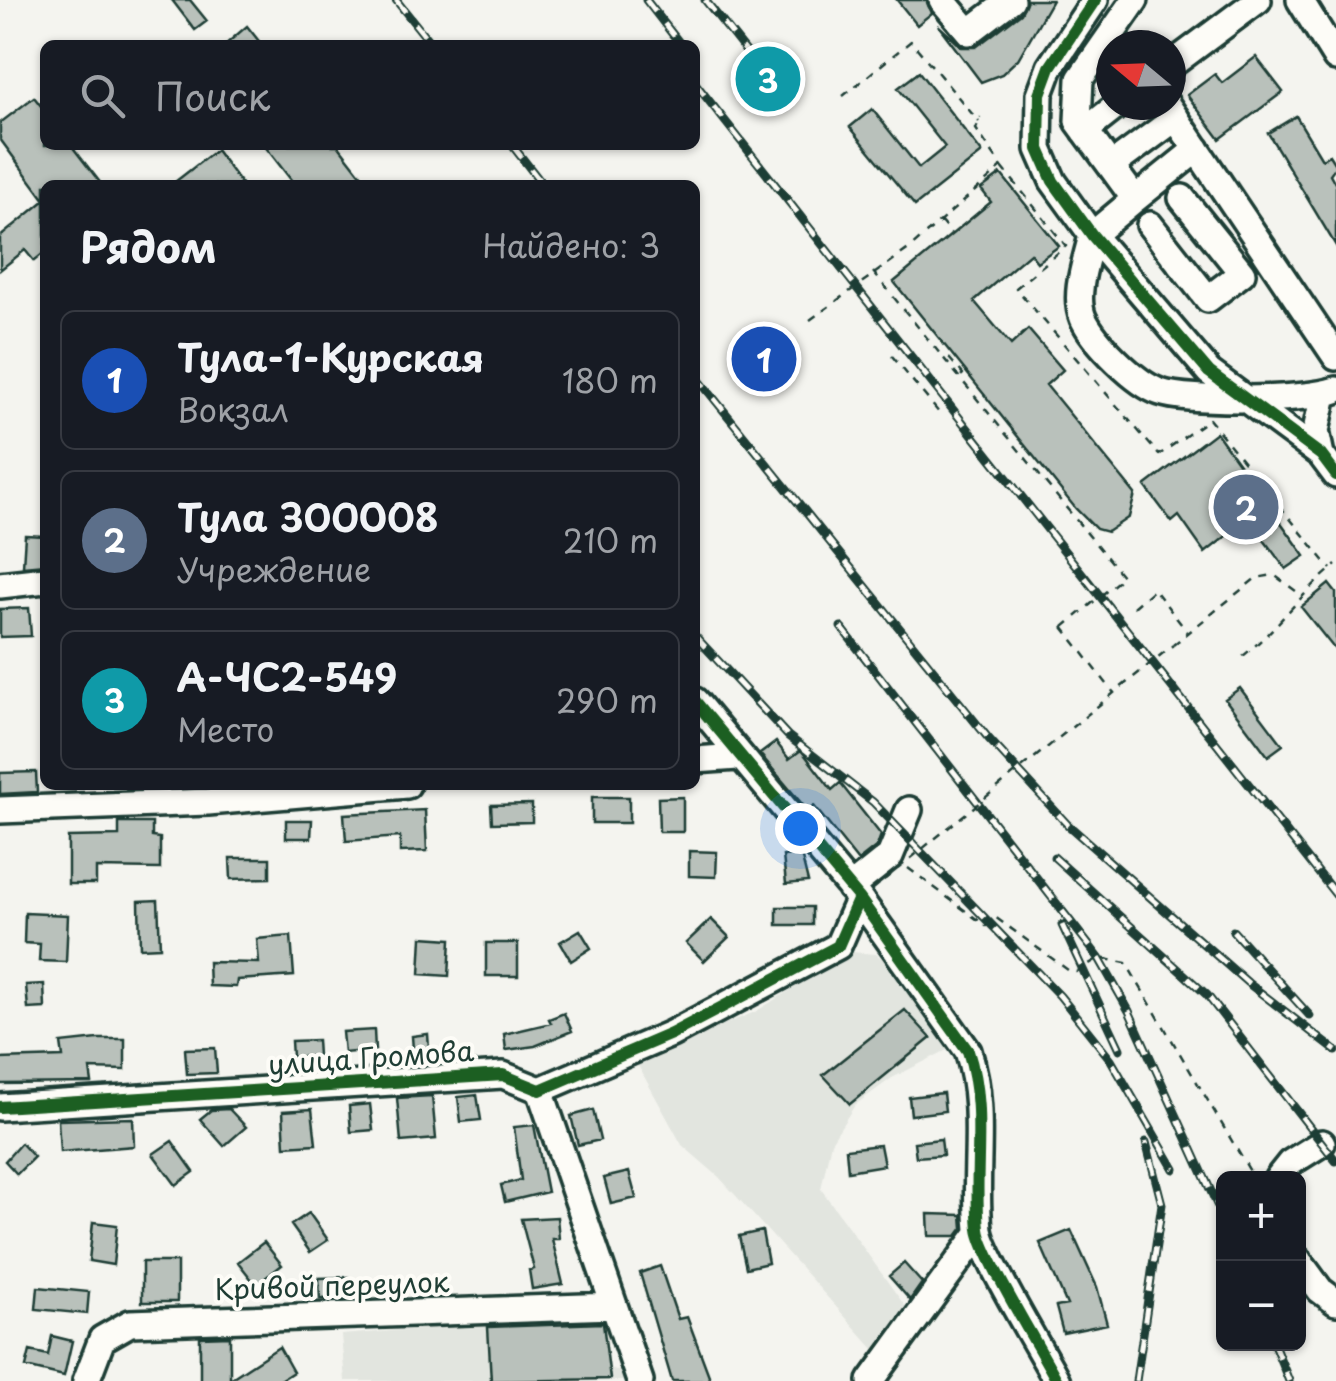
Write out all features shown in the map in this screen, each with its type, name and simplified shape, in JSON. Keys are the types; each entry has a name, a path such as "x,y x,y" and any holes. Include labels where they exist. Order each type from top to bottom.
{"street":[{"path":"942,0 969,32 1011,0"},
{"path":"1096,0 1050,67 1040,94 1036,123 1039,148 1053,181 1092,234 1209,372 1246,396 1328,465"},
{"path":"1135,0 1080,78 1078,121 1135,198"},
{"path":"1186,53 1258,0"},
{"path":"1305,10 1336,12"},
{"path":"1305,10 1336,58"},
{"path":"1085,132 1100,120"},
{"path":"1111,166 1163,120"},
{"path":"1177,120 1336,357"},
{"path":"1197,149 1092,234 1080,296 1084,318 1136,381 1163,394 1330,392 1316,431 1328,465"},
{"path":"1150,225 1208,299 1242,274 1182,198"},
{"path":"1225,252 1252,231"},
{"path":"0,585 40,581"},
{"path":"700,708 738,757 861,892 968,1051 976,1074 979,1122 979,1233 1057,1381"},
{"path":"700,760 738,757"},
{"path":"0,810 208,802 348,790"},
{"path":"640,1381 540,1090 672,1034 838,946 861,892 890,856 909,810"},
{"name":"улица Громова","path":"0,1108 504,1074 540,1090"},
{"path":"1284,1171 1322,1143"},
{"path":"870,1381 979,1233"},
{"path":"1299,1261 1320,1290 1336,1302"},
{"name":"Кривой переулок","path":"86,1381 102,1339 130,1323 613,1306"}],"path":[{"path":"810,320 940,221 1002,167 976,129 980,120 911,41 843,96"},
{"path":"940,221 952,234"},
{"path":"873,272 1123,578 1058,632"},
{"path":"892,356 940,414"},
{"path":"950,358 963,374 958,378"},
{"path":"1243,656 1279,627 1300,594 1336,564"},
{"path":"861,892 1256,578 1274,575 1300,594"},
{"path":"1133,607 1154,589 1188,633"},
{"path":"1062,628 1114,693"},
{"path":"890,856 986,926 996,917 1068,970 1076,972 1099,958 1126,964 1250,1171"}],"shaded area":[{"path":"851,952 876,954 896,969 949,1049 892,1078 855,1105 831,1142 821,1189 905,1306 875,1350 719,1177 682,1145 635,1060 755,1012"},
{"path":"602,1314 609,1368 620,1371 623,1381 345,1381 341,1335"}],"building":[{"path":"172,0 190,0 207,21 195,30"},
{"path":"897,0 926,0 932,13 917,25"},
{"path":"1027,0 1052,0 1018,59 1002,74 981,82 938,25 962,47 976,47 1021,13"},
{"path":"247,26 258,40 231,40"},
{"path":"1256,57 1283,92 1220,139 1187,95 1215,74 1222,83"},
{"path":"919,72 982,153 915,206 850,127 872,109 919,168 945,147 898,88"},
{"path":"34,97 40,105 40,150 75,150 98,180 40,180 40,193 0,139 0,123"},
{"path":"1296,116 1322,159 1329,155 1336,166 1330,174 1336,185 1336,246 1268,133"},
{"path":"216,150 238,180 177,180"},
{"path":"268,150 342,150 365,180 291,180"},
{"path":"1001,174 1059,246 1037,262 1030,253 974,301 1011,345 1028,329 1063,370 1046,385 1135,494 1129,517 1107,532 1096,529 1076,509 894,282 991,202 981,189"},
{"path":"40,204 40,256 34,261 25,250 0,270 0,237"},
{"path":"1216,432 1305,556 1286,569 1248,519 1205,553 1179,516 1172,522 1145,486"},
{"path":"25,535 40,536 40,564 23,566"},
{"path":"1329,584 1336,593 1336,651 1301,607"},
{"path":"29,608 31,636 0,637 0,609"},
{"path":"1240,688 1283,745 1268,756 1225,699"},
{"path":"776,742 789,759 801,750 832,790 840,783 881,835 877,846 858,861 814,806 808,811 760,754"},
{"path":"36,772 37,792 0,794 0,773"},
{"path":"592,797 629,797 629,823 592,823"},
{"path":"683,797 683,832 659,832 658,798"},
{"path":"532,804 532,822 492,823 491,805"},
{"path":"425,810 427,851 400,852 400,837 346,841 344,814"},
{"path":"286,820 312,820 311,838 286,838"},
{"path":"119,823 152,823 152,837 160,838 160,869 96,868 96,884 68,884 68,837 119,836"},
{"path":"689,851 717,852 716,877 689,876"},
{"path":"801,854 808,882 786,884 783,856"},
{"path":"230,858 270,858 270,878 231,879"},
{"path":"158,900 160,947 140,948 139,901"},
{"path":"777,907 812,907 812,925 777,925"},
{"path":"25,913 68,915 66,962 39,961 40,944 24,943"},
{"path":"711,919 729,937 704,961 686,943"},
{"path":"580,930 591,948 571,961 560,942"},
{"path":"291,936 294,976 237,980 236,987 209,986 208,962 259,963 257,939"},
{"path":"422,937 451,939 449,976 420,974"},
{"path":"486,943 518,943 518,976 486,976"},
{"path":"44,984 45,1008 28,1009 26,985"},
{"path":"905,1010 931,1038 850,1104 823,1075"},
{"path":"564,1013 572,1031 535,1046 506,1050 504,1034 551,1023 549,1019"},
{"path":"374,1030 375,1050 344,1053 342,1032"},
{"path":"428,1034 430,1062 414,1063 412,1036"},
{"path":"125,1039 125,1070 90,1069 92,1083 0,1084 0,1059 63,1057 61,1043"},
{"path":"317,1040 318,1056 292,1057 291,1041"},
{"path":"215,1048 217,1073 187,1074 185,1049"},
{"path":"943,1093 945,1111 911,1115 909,1097"},
{"path":"477,1095 481,1120 461,1122 458,1097"},
{"path":"432,1096 436,1139 401,1142 397,1098"},
{"path":"370,1104 373,1130 351,1132 349,1106"},
{"path":"229,1109 246,1127 224,1146 200,1119 211,1110"},
{"path":"312,1109 316,1144 285,1146 283,1111"},
{"path":"593,1110 600,1140 578,1145 571,1116"},
{"path":"133,1118 134,1146 60,1152 58,1120"},
{"path":"534,1125 547,1192 505,1202 501,1185 521,1180 514,1127"},
{"path":"941,1139 943,1155 916,1157 914,1142"},
{"path":"172,1141 194,1172 176,1185 153,1154"},
{"path":"21,1143 34,1157 17,1174 5,1161"},
{"path":"880,1145 884,1165 848,1171 846,1149"},
{"path":"629,1172 636,1198 611,1204 604,1178"},
{"path":"309,1213 328,1240 310,1252 291,1225"},
{"path":"928,1214 962,1215 963,1228 957,1236 929,1236"},
{"path":"557,1217 559,1239 552,1239 563,1284 532,1289 529,1270 534,1269 521,1219"},
{"path":"93,1222 117,1225 113,1265 89,1261"},
{"path":"1071,1230 1097,1287 1107,1324 1063,1333 1056,1307 1067,1305 1040,1243"},
{"path":"762,1231 768,1263 746,1268 739,1236"},
{"path":"264,1242 282,1265 256,1285 238,1262"},
{"path":"142,1262 177,1262 177,1302 142,1302"},
{"path":"904,1263 922,1283 910,1300 889,1276"},
{"path":"660,1266 678,1319 687,1317 711,1381 672,1381 640,1273"},
{"path":"349,1277 349,1298 320,1299 319,1278"},
{"path":"38,1287 89,1292 87,1314 36,1309"},
{"path":"603,1323 610,1379 491,1381 488,1327"},
{"path":"52,1336 72,1341 64,1376 26,1367 30,1351 48,1355"},
{"path":"230,1336 230,1379 279,1347 293,1372 279,1381 200,1380 200,1337"}],"railway":[{"path":"396,0 428,40"},
{"path":"646,0 677,40"},
{"path":"705,0 787,103"},
{"path":"700,89 1336,895"},
{"path":"516,150 539,180"},
{"path":"700,381 989,739 1068,825 1248,983 1336,1051"},
{"path":"841,627 1099,958 1129,1011 1216,1202"},
{"path":"700,641 788,736 873,802 1060,996 1111,1060 1174,1169"},
{"path":"1054,857 1207,995 1336,1161"},
{"path":"1062,925 1120,1049"},
{"path":"1233,931 1310,1016"},
{"path":"1136,1381 1162,1204 1146,1142"},
{"path":"1277,1351 1289,1381"}],"cycle path":[{"path":"1095,0 1050,67 1040,94 1039,149 1053,181 1092,235 1209,372 1321,455 1336,475"},
{"path":"700,707 859,898 968,1051 977,1095 982,1241 1057,1381"},
{"path":"0,1107 503,1075 540,1090 671,1034 838,946 859,898"}],"place":[{"name":"А-ЧС2-549","path":"768,79"},
{"name":"Тула-1-Курская","path":"764,359"},
{"name":"Тула 300008","path":"1246,507"}]}
